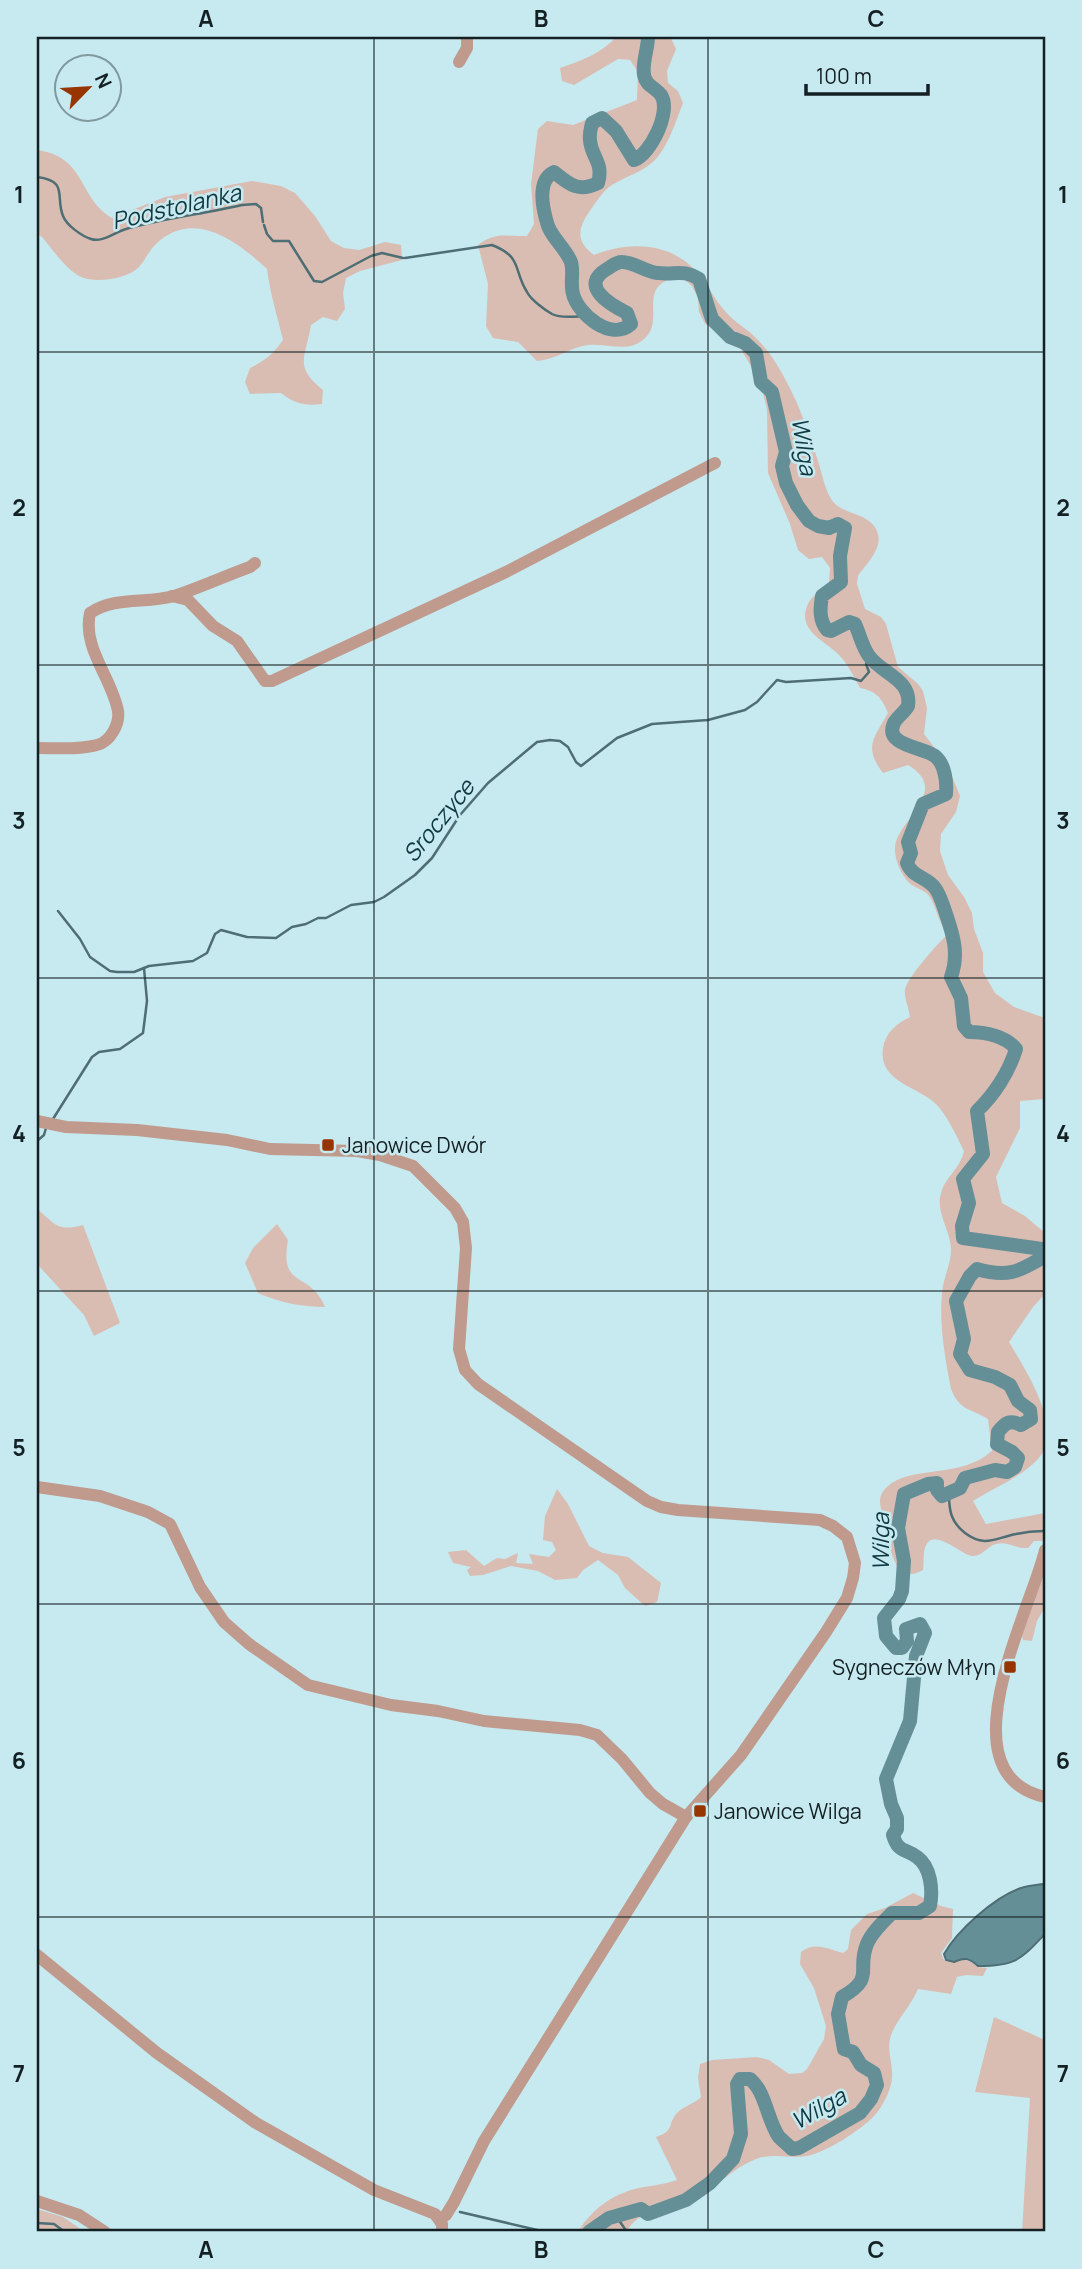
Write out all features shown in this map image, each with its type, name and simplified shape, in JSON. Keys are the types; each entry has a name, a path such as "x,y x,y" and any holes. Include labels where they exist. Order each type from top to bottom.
{"street":[{"path":"459,62 467,48 467,37"},
{"path":"172,596 188,600 213,626 237,641 265,681 272,681 506,572 715,463"},
{"path":"37,748 97,745 107,741 112,734 119,715 114,695 95,654 88,623 90,612 106,603 172,596 255,563"},
{"path":"37,1121 66,1128 137,1130 227,1140 270,1149 357,1150 380,1154 413,1166 455,1208 463,1222 466,1248 458,1349 462,1363 478,1384 647,1501 661,1507 820,1520 842,1531 847,1537 855,1563 847,1598 826,1632 741,1755 687,1817 484,2141 441,2226 425,2209 374,2190 256,2123 157,2053 37,1955"},
{"path":"37,1487 100,1496 148,1512 170,1524 200,1587 224,1622 297,1679 331,1692 391,1706 438,1711 484,1721 580,1730 597,1735 622,1759 650,1793 663,1804 687,1817"},
{"path":"1045,1550 1009,1656 994,1737 1007,1773 1024,1789 1045,1797"},
{"path":"37,2201 79,2215 105,2232"}],"shaded area":[{"path":"616,37 671,38 676,49 667,71 668,83 678,91 683,103 667,141 654,161 612,185 589,212 580,231 583,243 594,255 635,246 662,250 686,262 697,272 725,311 758,340 778,366 803,419 830,497 841,508 862,517 874,526 878,534 878,546 858,576 857,584 865,609 881,617 886,624 898,667 923,691 927,708 924,734 947,764 960,796 956,812 941,834 940,851 948,875 972,913 974,929 983,953 983,972 995,993 1014,1007 1045,1018 1045,1099 1020,1101 1020,1128 996,1177 1002,1203 1025,1216 1045,1233 1045,1294 1009,1342 1040,1399 1047,1432 1045,1446 1038,1459 1023,1472 973,1501 986,1524 1045,1513 1045,1541 1034,1541 1028,1548 1000,1543 972,1556 945,1542 931,1540 924,1553 923,1570 913,1574 906,1573 895,1562 881,1508 883,1491 897,1480 965,1466 992,1451 988,1419 962,1405 951,1389 942,1329 942,1293 951,1250 940,1200 943,1187 964,1151 948,1120 936,1104 893,1076 883,1059 884,1042 889,1033 910,1017 905,993 907,985 923,961 948,934 930,898 908,882 896,857 898,837 919,806 925,785 920,775 908,765 883,773 872,749 875,736 888,713 886,708 874,693 860,688 842,658 813,633 805,620 809,602 829,583 830,568 822,557 809,559 798,550 768,473 767,409 760,381 739,346 705,324 692,286 681,277 658,286 654,294 651,330 645,338 632,346 588,345 537,361 518,342 493,338 486,326 488,284 478,245 496,236 527,236 534,224 531,184 538,129 547,121 573,125 637,100 638,72 630,60 618,59 574,85 562,81 560,68 598,52"},
{"path":"37,150 53,154 65,161 93,200 112,218 165,197 252,181 281,186 295,193 315,216 331,241 344,248 359,250 385,242 401,245 402,260 360,271 346,278 343,293 345,309 337,321 323,317 311,325 304,361 308,374 323,390 322,404 300,403 281,393 250,394 245,382 250,368 269,356 283,340 267,269 228,239 199,229 184,229 169,234 155,245 134,271 110,279 85,278 68,268 37,234"},
{"path":"37,1209 62,1227 83,1225 120,1323 94,1336 84,1315 37,1264"},
{"path":"277,1224 288,1240 286,1256 292,1273 312,1288 325,1307 290,1303 258,1293 245,1263 253,1248"},
{"path":"557,1489 568,1504 589,1546 603,1553 628,1557 661,1583 657,1602 645,1606 625,1588 618,1575 598,1560 583,1570 577,1578 555,1580 538,1571 511,1566 483,1575 470,1576 467,1570 471,1567 453,1563 448,1552 466,1550 484,1566 497,1558 505,1559 518,1553 516,1563 533,1564 529,1554 549,1557 556,1550 552,1542 543,1540 545,1516"},
{"path":"1045,1562 1045,1607 1037,1621 1032,1641 1023,1640 1021,1631"},
{"path":"913,1893 953,1909 952,1938 941,1953 944,1960 965,1960 978,1967 987,1968 983,1976 957,1977 951,1994 918,1989 891,2035 889,2046 892,2081 875,2115 843,2140 815,2154 801,2157 766,2157 749,2162 692,2201 638,2218 627,2232 578,2232 598,2208 615,2197 634,2189 677,2180 656,2137 668,2130 677,2113 701,2097 698,2078 700,2064 712,2060 757,2057 769,2060 789,2074 802,2073 807,2069 824,2039 826,2026 814,1988 800,1964 801,1952 816,1946 843,1953 848,1949 851,1930 867,1914"},
{"path":"994,2017 1045,2040 1045,2232 1022,2232 1030,2098 975,2092"},
{"path":"37,2209 63,2217 85,2232 37,2232"}],"water":[{"path":"1043,1884 1045,1934 1023,1956 1009,1963 991,1966 978,1966 967,1959 954,1962 946,1960 944,1954 950,1945 967,1925 988,1907 1010,1892"}],"waterway":[{"name":"Wilga","path":"648,37 644,75 664,102 658,132 647,150 634,160 616,131 602,118 592,123 590,138 599,170 598,183 579,187 554,172 548,176 542,196 548,226 571,262 572,290 576,302 588,317 605,328 623,329 631,324 627,313 606,300 596,288 599,275 616,263 626,262 654,272 684,273 699,279 712,319 730,337 745,343 756,353 761,382 772,392 786,452 782,466 786,483 797,505 809,521 818,526 829,528 838,524 845,528 840,556 841,582 822,596 821,618 827,630 831,631 849,622 855,624 869,656 901,683 908,697 908,706 894,723 892,731 895,737 900,742 931,754 942,764 946,794 923,804 908,842 911,853 907,863 912,871 935,888 950,925 955,959 951,977 961,998 964,1026 969,1032 1001,1038 1016,1049 1000,1083 977,1111 983,1154 963,1179 969,1203 962,1226 963,1238 1042,1249 1045,1256"},
{"name":"Podstolanka","path":"37,177 47,179 57,186 63,216 75,230 95,240 140,225 242,205 256,204 261,208 263,222"},
{"name":"Podstolanka","path":"264,225 273,241 289,241 314,281 322,282 382,253 403,258"},
{"name":"Podstolanka","path":"405,258 492,245 509,254 527,292 542,307 560,316 586,316"},
{"name":"Sroczyce","path":"58,911 90,957 110,971 117,972 134,972 149,966 193,961 207,953 215,934 221,930 247,937 276,938 292,927 326,918 351,905 374,902 415,875 432,858 460,815 488,783 537,742 560,741 568,747 581,766 617,738 652,724 708,720 745,710 757,702 777,680 786,682 851,678 861,681 869,672 866,664 869,657"},
{"name":"Sroczyce","path":"53,1119 92,1057 99,1052 120,1049 143,1033 147,1001 144,968"},
{"name":"Sroczyce","path":"37,1141 44,1135 46,1128"},
{"name":"Wilga","path":"589,2232 609,2218 641,2209 648,2214 686,2200 710,2183 733,2159 741,2134 737,2084 740,2079 750,2079 760,2091 775,2130 792,2149 799,2148 860,2113 871,2099 877,2085 874,2073 861,2065 853,2052 844,2049 838,2014 842,1997 862,1979 864,1953 878,1927 892,1913 919,1913 930,1906 931,1900 930,1879 922,1861 895,1841 893,1835 897,1829 897,1818 886,1779 910,1721 916,1656 925,1633 920,1624 906,1629 907,1641 902,1648 896,1648 886,1636 884,1618 902,1591 904,1561 898,1528 904,1494 937,1483 937,1490 942,1496 960,1488 965,1478 995,1470 1007,1472 1015,1467 1018,1458 997,1444 998,1432 1008,1423 1021,1425 1031,1419 1030,1410 1018,1401 1010,1385 995,1377 970,1370 960,1354 964,1339 956,1301 977,1269 997,1273 1012,1272 1045,1256"},
{"path":"949,1494 950,1511 954,1520 960,1529 972,1538 990,1541 1019,1533 1044,1531"},
{"path":"460,2212 546,2232"},
{"path":"616,2216 627,2232"},
{"path":"37,2223 54,2224 65,2232"}],"place":[{"name":"Janowice Dwór","path":"328,1145"},
{"name":"Sygneczów Młyn","path":"1010,1667"},
{"name":"Janowice Wilga","path":"700,1811"}]}
